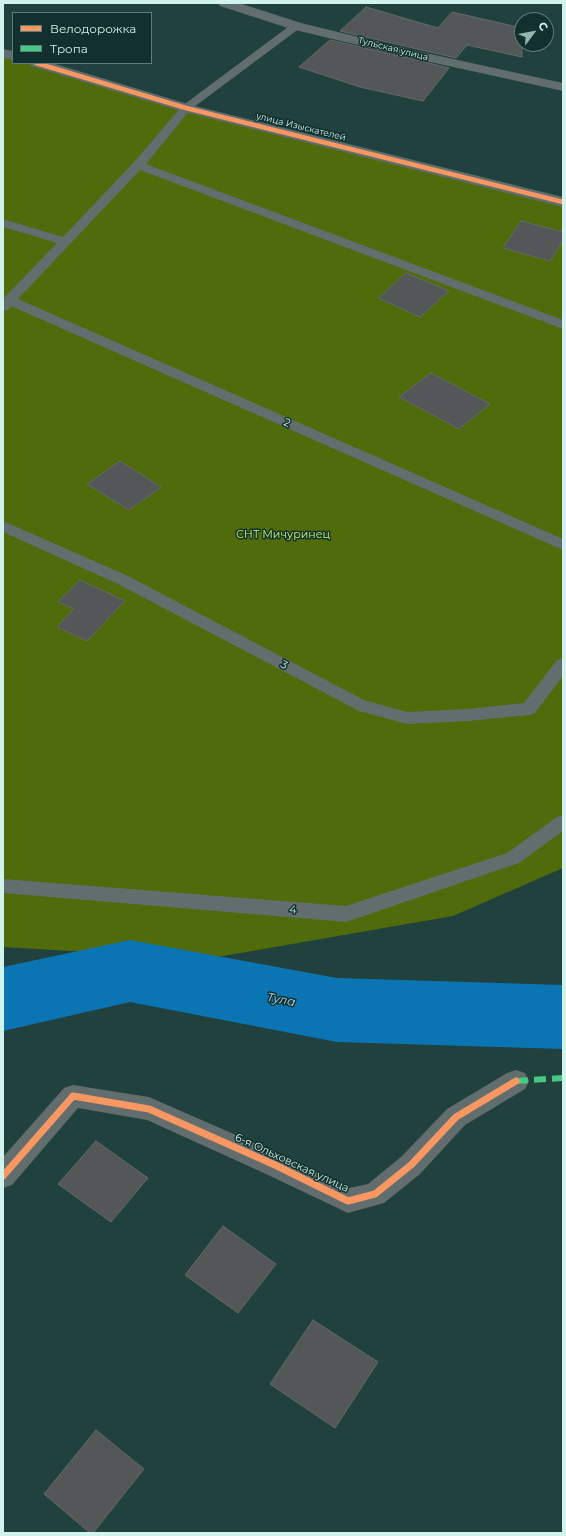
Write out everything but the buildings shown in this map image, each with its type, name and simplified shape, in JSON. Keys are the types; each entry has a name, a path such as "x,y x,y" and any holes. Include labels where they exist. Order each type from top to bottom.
{"street":[{"name":"Тульская улица","path":"225,3 296,26 412,54 563,87"},
{"name":"улица Изыскателей","path":"39,64 186,108 563,202"},
{"name":"6-я Ольховская улица","path":"3,1176 73,1096 149,1109 275,1165 348,1201 375,1194 411,1165 456,1117 516,1081"}],"lane":[{"path":"7,304 138,165 186,108 296,26"},
{"path":"138,165 563,325"},
{"path":"3,223 66,242"},
{"name":"2","path":"7,304 563,545"},
{"name":"3","path":"3,526 123,580 359,705 408,718 468,715 529,709 563,664"},
{"name":"4","path":"3,886 346,914 513,858 563,822"}],"green space":[{"name":"СНТ Мичуринец","path":"3,53 12,56 12,64 40,64 186,108 563,202 563,868 453,916 206,959 3,947"}],"waterway":[{"name":"Тула","path":"3,999 130,971 337,1010 563,1017"}],"marked path":[{"path":"516,1081 563,1078"}],"cycle path":[{"path":"39,64 186,108 563,202"},
{"path":"3,1176 73,1096 149,1109 275,1165 348,1201 375,1194 411,1165 456,1117 516,1081"}]}
